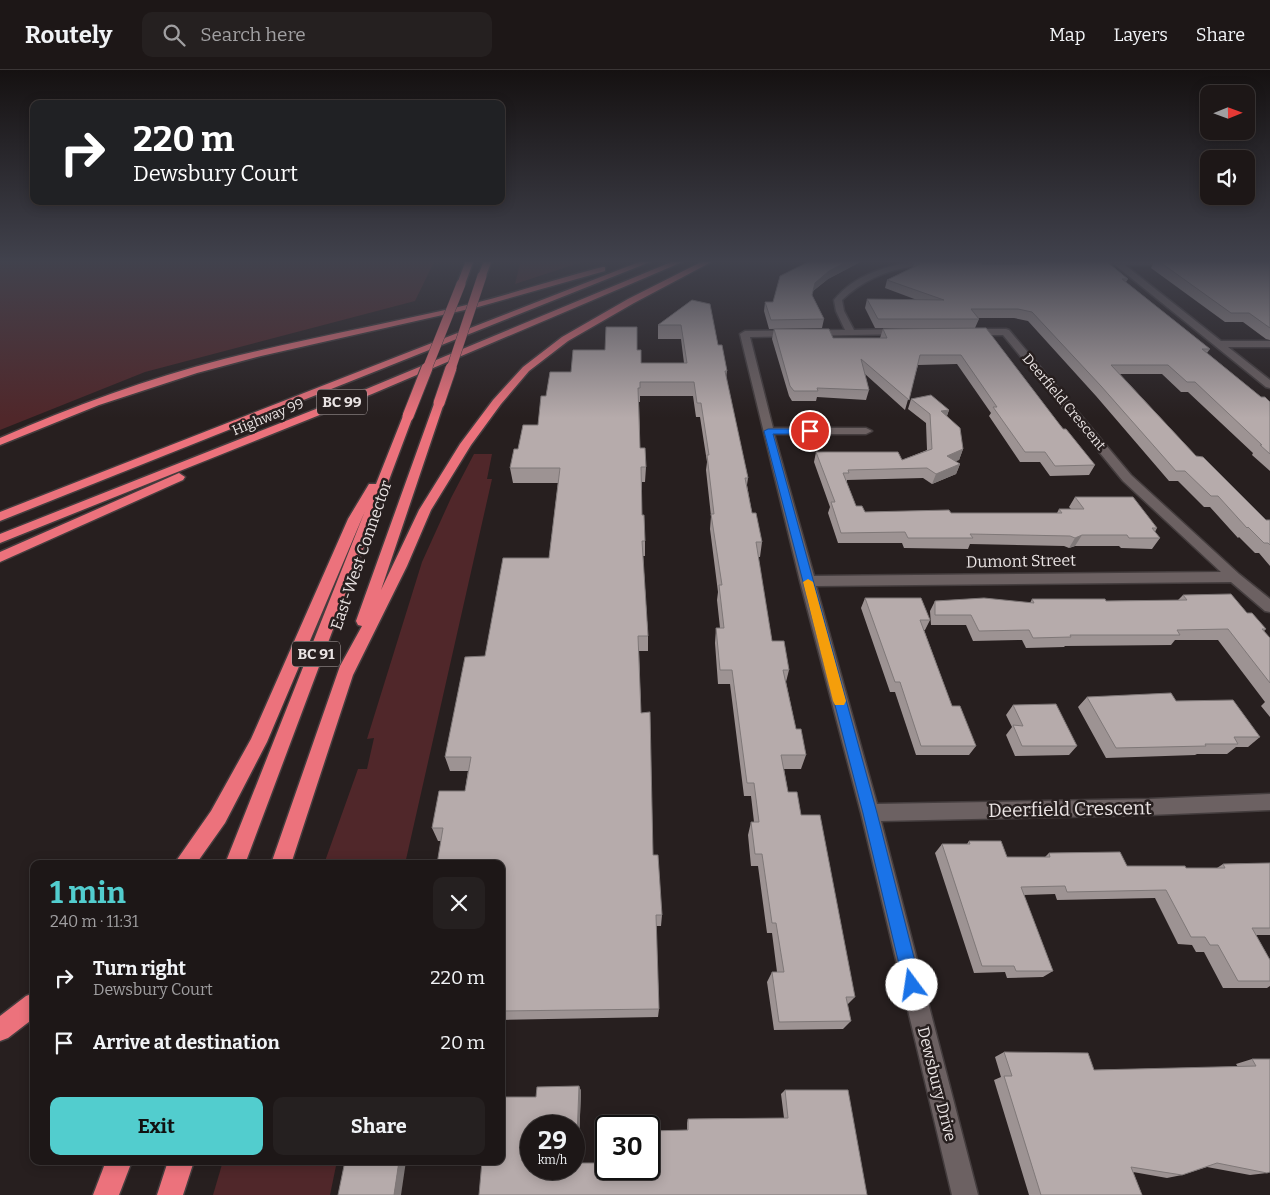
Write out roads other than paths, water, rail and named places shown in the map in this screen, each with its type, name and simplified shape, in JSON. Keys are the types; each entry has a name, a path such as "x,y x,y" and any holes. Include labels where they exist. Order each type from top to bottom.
{"highway":[{"path":"0,442 121,393 166,379 260,353 439,312"},
{"name":"East-West Connector","path":"237,860 450,312"},
{"name":"East-West Connector","path":"282,860 470,312"},
{"name":"Highway 99","path":"0,517 518,312"},
{"name":"Highway 99","path":"0,540 100,498 368,392 558,312"},
{"path":"345,675 400,566 425,510 466,444 497,402 526,369 565,339 611,312"},
{"path":"0,557 368,392"},
{"path":"187,860 218,817 258,742 354,519 397,445"},
{"path":"0,1030 30,1007"},
{"path":"106,1195 117,1165"},
{"path":"170,1195 180,1165"}],"street":[{"path":"841,312 851,332 909,332"},
{"path":"1178,312 1270,385"},
{"name":"Dewsbury Drive","path":"851,332 745,334 768,431 870,813 965,1195"},
{"name":"Deerfield Crescent","path":"958,332 1006,332 1127,478 1234,577 1270,607"},
{"path":"1218,344 1270,344"},
{"path":"768,431 866,431"},
{"name":"Dumont Street","path":"808,581 1234,577"},
{"name":"Deerfield Crescent","path":"870,813 1150,807 1270,802"}]}
